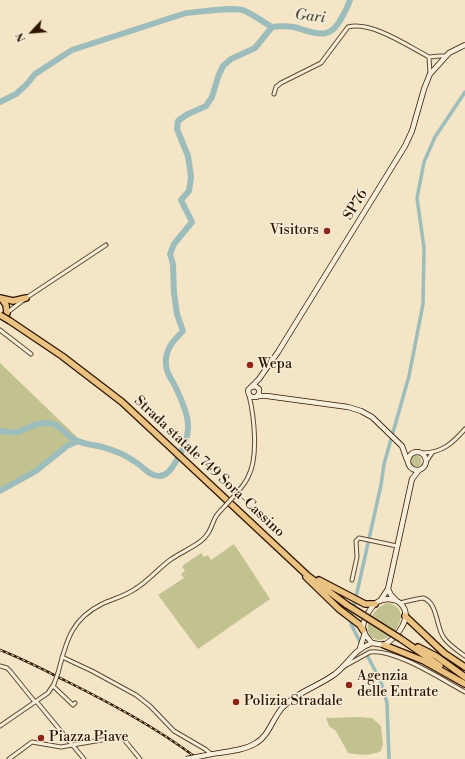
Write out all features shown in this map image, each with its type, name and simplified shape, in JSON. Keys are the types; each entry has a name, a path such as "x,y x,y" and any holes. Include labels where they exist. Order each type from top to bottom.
{"highway":[{"path":"1,298 13,301 26,298"},
{"path":"1,298 6,305 7,313"},
{"name":"Strada statale 749 Sora-Cassino","path":"0,315 62,356 116,397 308,576 346,605 401,639 465,683"},
{"path":"290,559 319,580 365,604 377,602"},
{"path":"290,559 308,580 342,612 358,623 364,632"},
{"path":"404,614 444,653 465,668"},
{"name":"Strada statale 749 Sora-Cassino","path":"401,639 436,656 465,677"},
{"path":"384,645 424,661 465,683"},
{"path":"436,656 465,668"}],"street":[{"path":"274,94 276,87 281,83 321,63 348,26 372,28 429,57 446,56"},
{"name":"SP76","path":"251,387 259,379 278,352 405,146 412,131 424,89 430,74 446,56 465,45"},
{"path":"429,57 430,74"},
{"path":"0,318 26,298 106,245"},
{"path":"0,330 30,354"},
{"name":"SP76","path":"258,393 259,379"},
{"path":"0,726 48,693 54,685 66,642 73,629 83,618 98,606 124,596 146,582 169,560 202,541 210,531 216,517 224,506 244,485 253,464 254,452 251,404 248,390 251,387 255,386 258,393 267,396 348,406 361,411 372,417 402,446 415,452 432,453 454,442 465,429"},
{"path":"249,395 252,397 258,393"},
{"path":"251,404 258,393"},
{"path":"360,648 364,632 363,625 369,612 388,588 412,478 408,460 402,446"},
{"path":"408,460 410,454 415,452"},
{"path":"422,453 426,462"},
{"path":"412,478 423,467 432,453"},
{"path":"409,466 419,470"},
{"path":"352,580 357,557 356,541 358,539 397,546"},
{"path":"186,759 249,747 257,743 265,735 275,717 288,702 329,678 360,648 372,643 384,645 392,641 402,629 405,620 404,609 391,596 388,588"},
{"path":"377,602 388,598 398,602 410,602 423,598 429,601 434,609 443,637 465,656"},
{"path":"404,614 410,602"},
{"path":"364,632 372,643"},
{"path":"341,667 346,666 370,652 382,653 419,666 465,692"},
{"path":"62,657 92,671 136,695 150,706 174,731 211,754"},
{"path":"0,666 7,668 10,671 84,759"},
{"path":"54,685 73,705 75,703"},
{"path":"9,759 32,742 57,747 121,737 140,759"}],"green space":[{"path":"0,363 80,440 57,452 35,470 0,489"},
{"path":"414,456 418,456 420,457 420,465 414,466 411,463 411,459"},
{"path":"234,544 270,599 198,649 158,595 184,578 181,574 185,571 182,566 201,553 204,557 208,555 211,560"},
{"path":"388,603 396,607 400,613 398,627 387,638 380,640 373,638 369,634 368,623 379,608"},
{"path":"326,718 372,718 381,726 383,744 381,751 365,755 348,753 336,731 329,726"}],"waterway":[{"name":"Gari","path":"272,27 294,27 315,33 327,33 337,25 350,0"},
{"path":"0,102 16,94 35,74 72,50 186,13 234,9 252,14 272,27"},
{"path":"0,431 18,432 35,425 48,423 58,426 78,442 105,448 124,455 155,476 164,475 173,465 186,442 188,424 184,406 166,366 166,359 170,347 174,340 183,331 177,314 174,293 173,264 170,254 174,244 192,222 181,200 189,191 191,177 188,156 177,129 178,121 186,115 206,106 212,97 223,66 231,59 255,48 272,27"},
{"path":"360,642 351,624 352,615 381,485 384,464 409,376 423,304 424,248 417,198 424,162 435,137 465,92"},
{"path":"0,491 36,471 67,446 78,441"},
{"path":"367,655 381,682 387,703 389,759"}],"railway":[{"path":"0,650 42,669 117,708 167,737 198,759"}],"place":[{"name":"Visitors","path":"327,231"},
{"name":"Wepa","path":"250,365"},
{"name":"Agenzia delle Entrate","path":"349,685"},
{"name":"Polizia Stradale","path":"236,702"},
{"name":"Piazza Piave","path":"41,738"}]}
